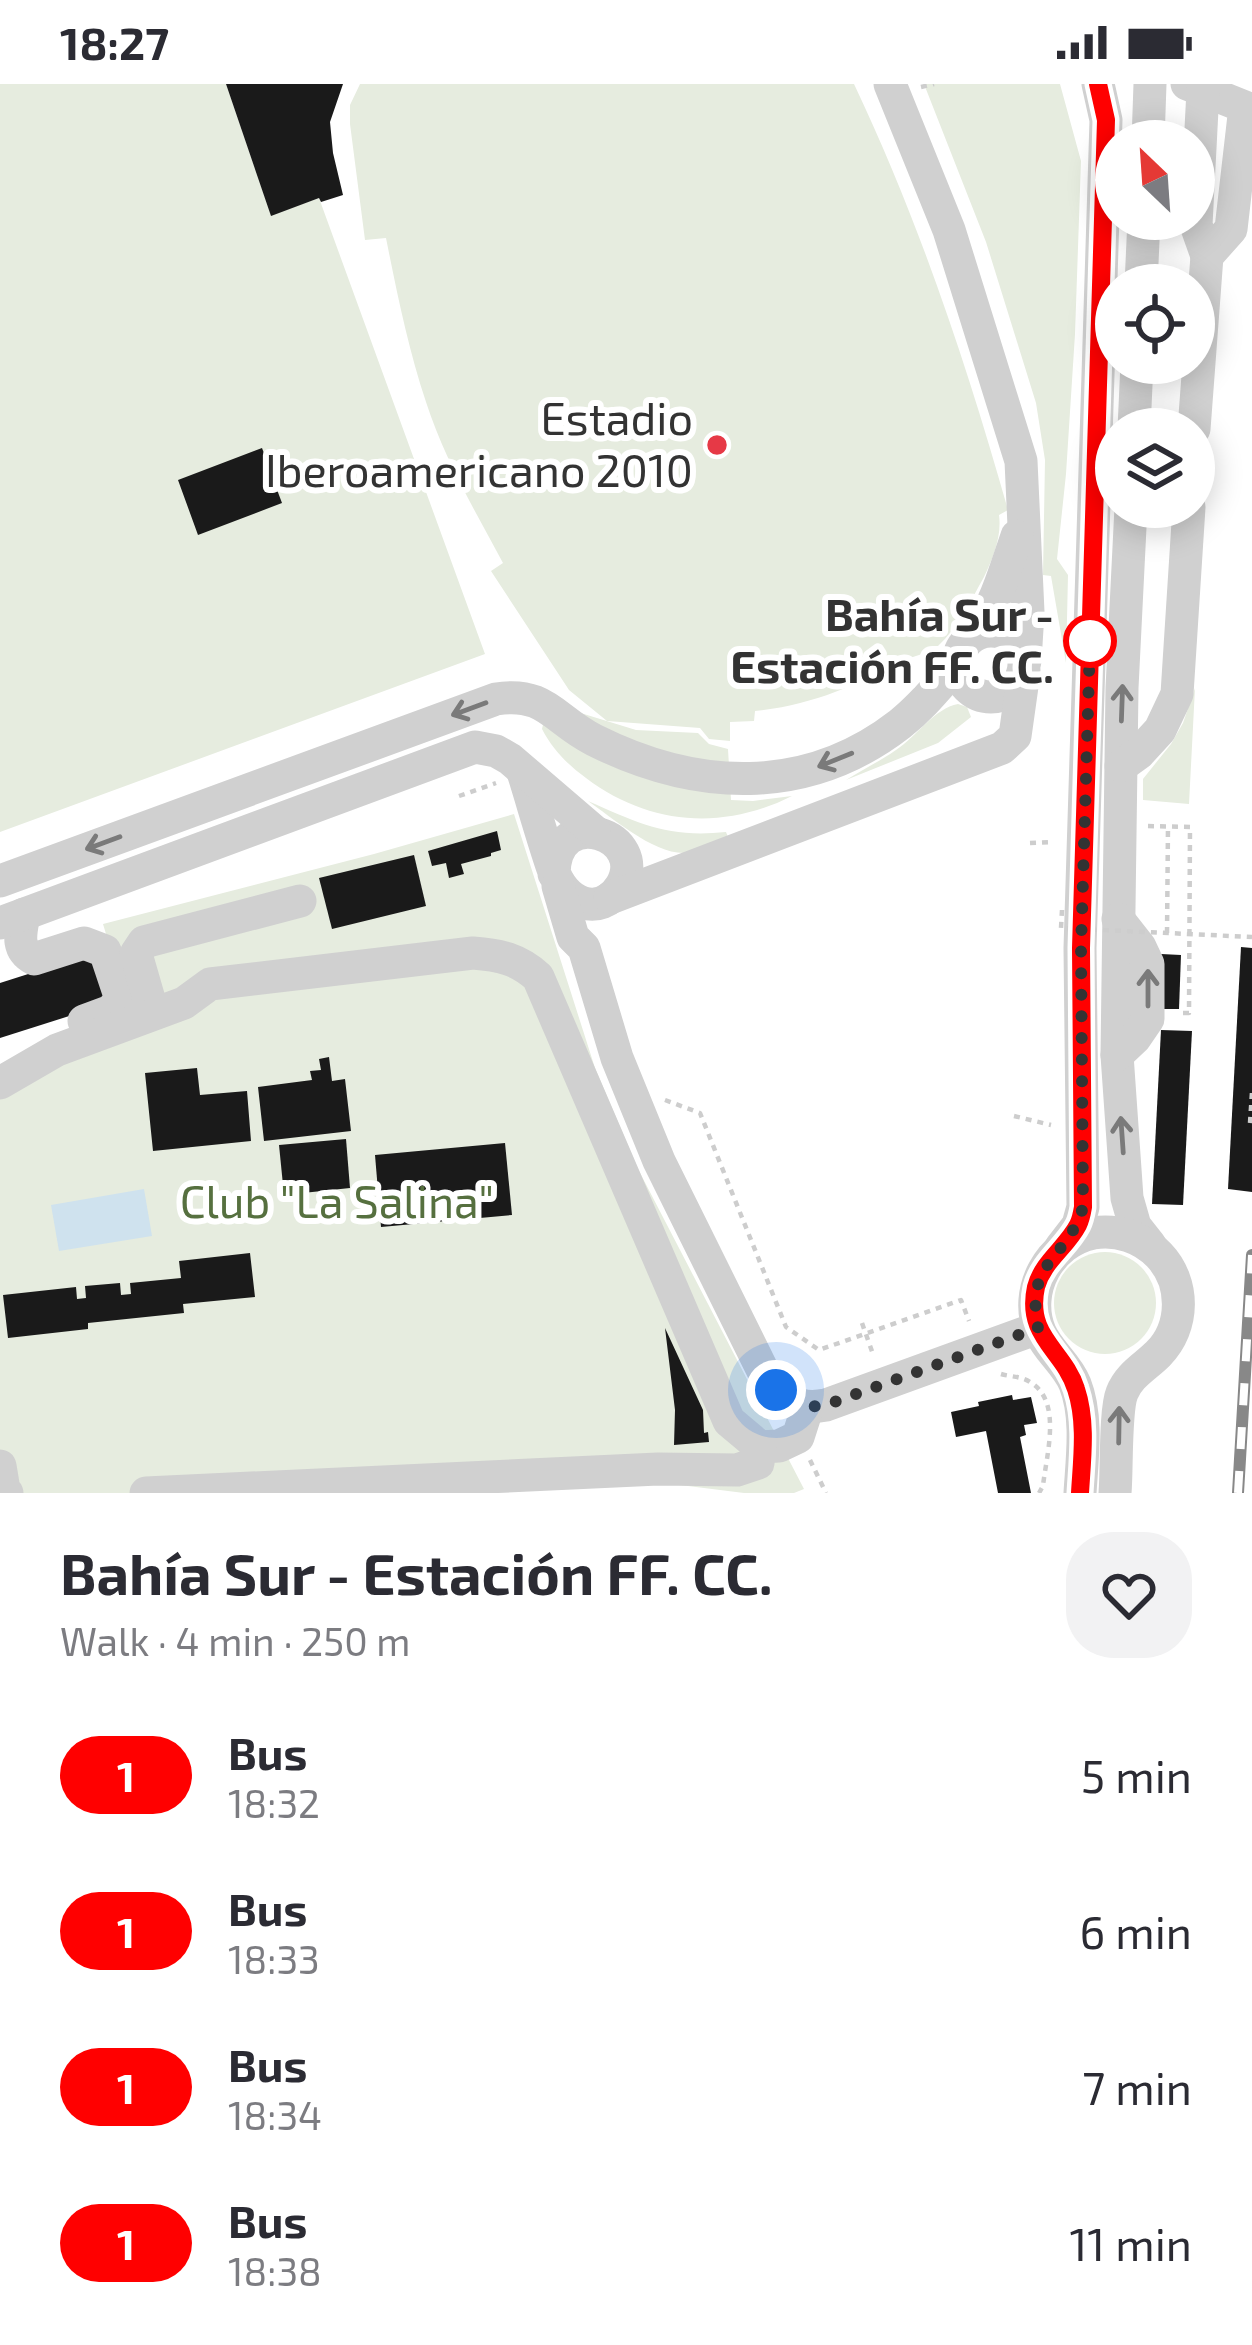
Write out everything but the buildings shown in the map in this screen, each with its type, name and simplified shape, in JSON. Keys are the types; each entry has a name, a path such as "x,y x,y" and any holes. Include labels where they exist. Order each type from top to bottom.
{"street":[{"path":"1080,1493 1083,1444 1075,1383 1047,1346 1034,1306 1046,1264 1078,1225 1083,1207 1081,948 1106,120 1098,84"},
{"path":"1149,120 1150,84"},
{"path":"584,948 604,900 625,878 626,866 605,837 580,832 559,848 554,861 556,880 576,901 604,900 978,758 1002,748 1015,736 1028,612 1021,461 906,86"},
{"path":"1195,87 1245,107 1231,229 1207,256 1196,408"},
{"path":"0,881 514,696 533,699 578,731 628,756 685,773 748,779 824,765 868,746 932,696 958,664 963,646 976,634 996,597 1022,523"},
{"path":"1115,1493 1119,1398 1129,1379 1162,1350 1174,1330 1179,1307 1166,1262 1135,1226 1127,1198 1117,1055 1130,528"},
{"path":"1121,766 1160,730 1177,694 1188,528"},
{"path":"976,634 998,631 1008,635 1022,651 1024,667 1014,689 1006,694 996,698 976,694"},
{"path":"958,664 962,681 989,711 990,729 978,758"},
{"path":"0,1058 111,1011 121,1000 105,951 84,943 34,959 26,955 12,919 475,747 496,751 510,758 509,777 556,880 573,937 584,948 617,1058 659,1161 776,1390 807,1408 826,1405 1038,1328"},
{"path":"509,777 648,858 674,863 705,861"},
{"path":"153,1013 136,954 144,942 301,901"},
{"path":"0,1083 57,1050 184,1003 210,984 473,953 502,955 538,976 554,1008 729,1421 760,1447 779,1446 798,1437 807,1408"},
{"path":"1061,1247 1081,1236 1113,1232 1150,1246"},
{"path":"1060,1361 1100,1376 1122,1375 1144,1366"},
{"path":"146,1493 635,1470 737,1470 758,1463 760,1447"},
{"path":"0,1466 8,1493"}],"path":[{"path":"906,86 934,84"},
{"path":"459,796 509,777"},
{"path":"1137,826 1190,826 1189,1013 1167,1013"},
{"path":"1167,933 1168,826"},
{"path":"1030,843 1060,842"},
{"path":"1062,910 1061,928 1252,937"},
{"path":"1250,1123 1252,1092"},
{"path":"638,1112 666,1100 700,1113 786,1327 819,1350 961,1300 990,1369 1024,1378 1046,1399 1050,1424 1039,1493"},
{"path":"1014,1116 1051,1125"},
{"path":"862,1323 883,1384"}],"green space":[{"path":"0,84 226,84 271,215 319,198 485,654 0,832"},
{"name":"Estadio Iberoamericano 2010","path":"360,84 854,84 940,294 1008,510 999,515 998,539 984,577 945,639 930,651 832,693 755,711 754,721 730,722 730,741 709,739 700,728 607,721 569,690 491,571 503,563 433,423 408,341 386,238 365,240 350,124 350,105"},
{"path":"924,84 1060,84 1081,161 1075,334 1057,559 1068,575 1066,663 1051,576 1043,575 1045,460 1036,403 986,242"},
{"path":"1195,688 1189,804 1143,800 1143,779 1183,723"},
{"path":"548,703 636,730 698,733 709,744 728,749 731,800 792,796 739,815 713,818 660,814 635,806 586,778 556,750 542,729"},
{"path":"958,704 967,707 971,717 938,743 846,780 896,750 942,711"},
{"path":"588,801 655,827 687,833 726,832 728,837 692,852 666,850"},
{"name":"Club \"La Salina\"","path":"514,814 595,1068 638,1169 804,1489 744,1493 656,1482 413,1493 0,1493 0,1065 125,997 103,924"},
{"path":"1105,1252 1134,1260 1148,1274 1156,1303 1148,1332 1134,1346 1105,1354 1076,1346 1062,1332 1054,1303 1062,1274 1076,1260"}],"water":[{"path":"144,1189 152,1236 59,1251 51,1205"}],"railway":[{"path":"1238,1493 1252,1255"}],"bus line":[{"name":"1","path":"1080,1493 1083,1444 1075,1383 1047,1346 1034,1306 1046,1264 1078,1225 1083,1207 1081,948 1106,120 1098,84"}],"place":[{"name":"Estadio Iberoamericano 2010","path":"717,445"},
{"name":"Bahía Sur - Estación FF. CC.","path":"1090,641"}],"route":[{"path":"776,1390 807,1408 826,1405 1038,1328 1037,1284 1046,1264 1078,1225 1083,1207 1081,948 1090,641"}]}
